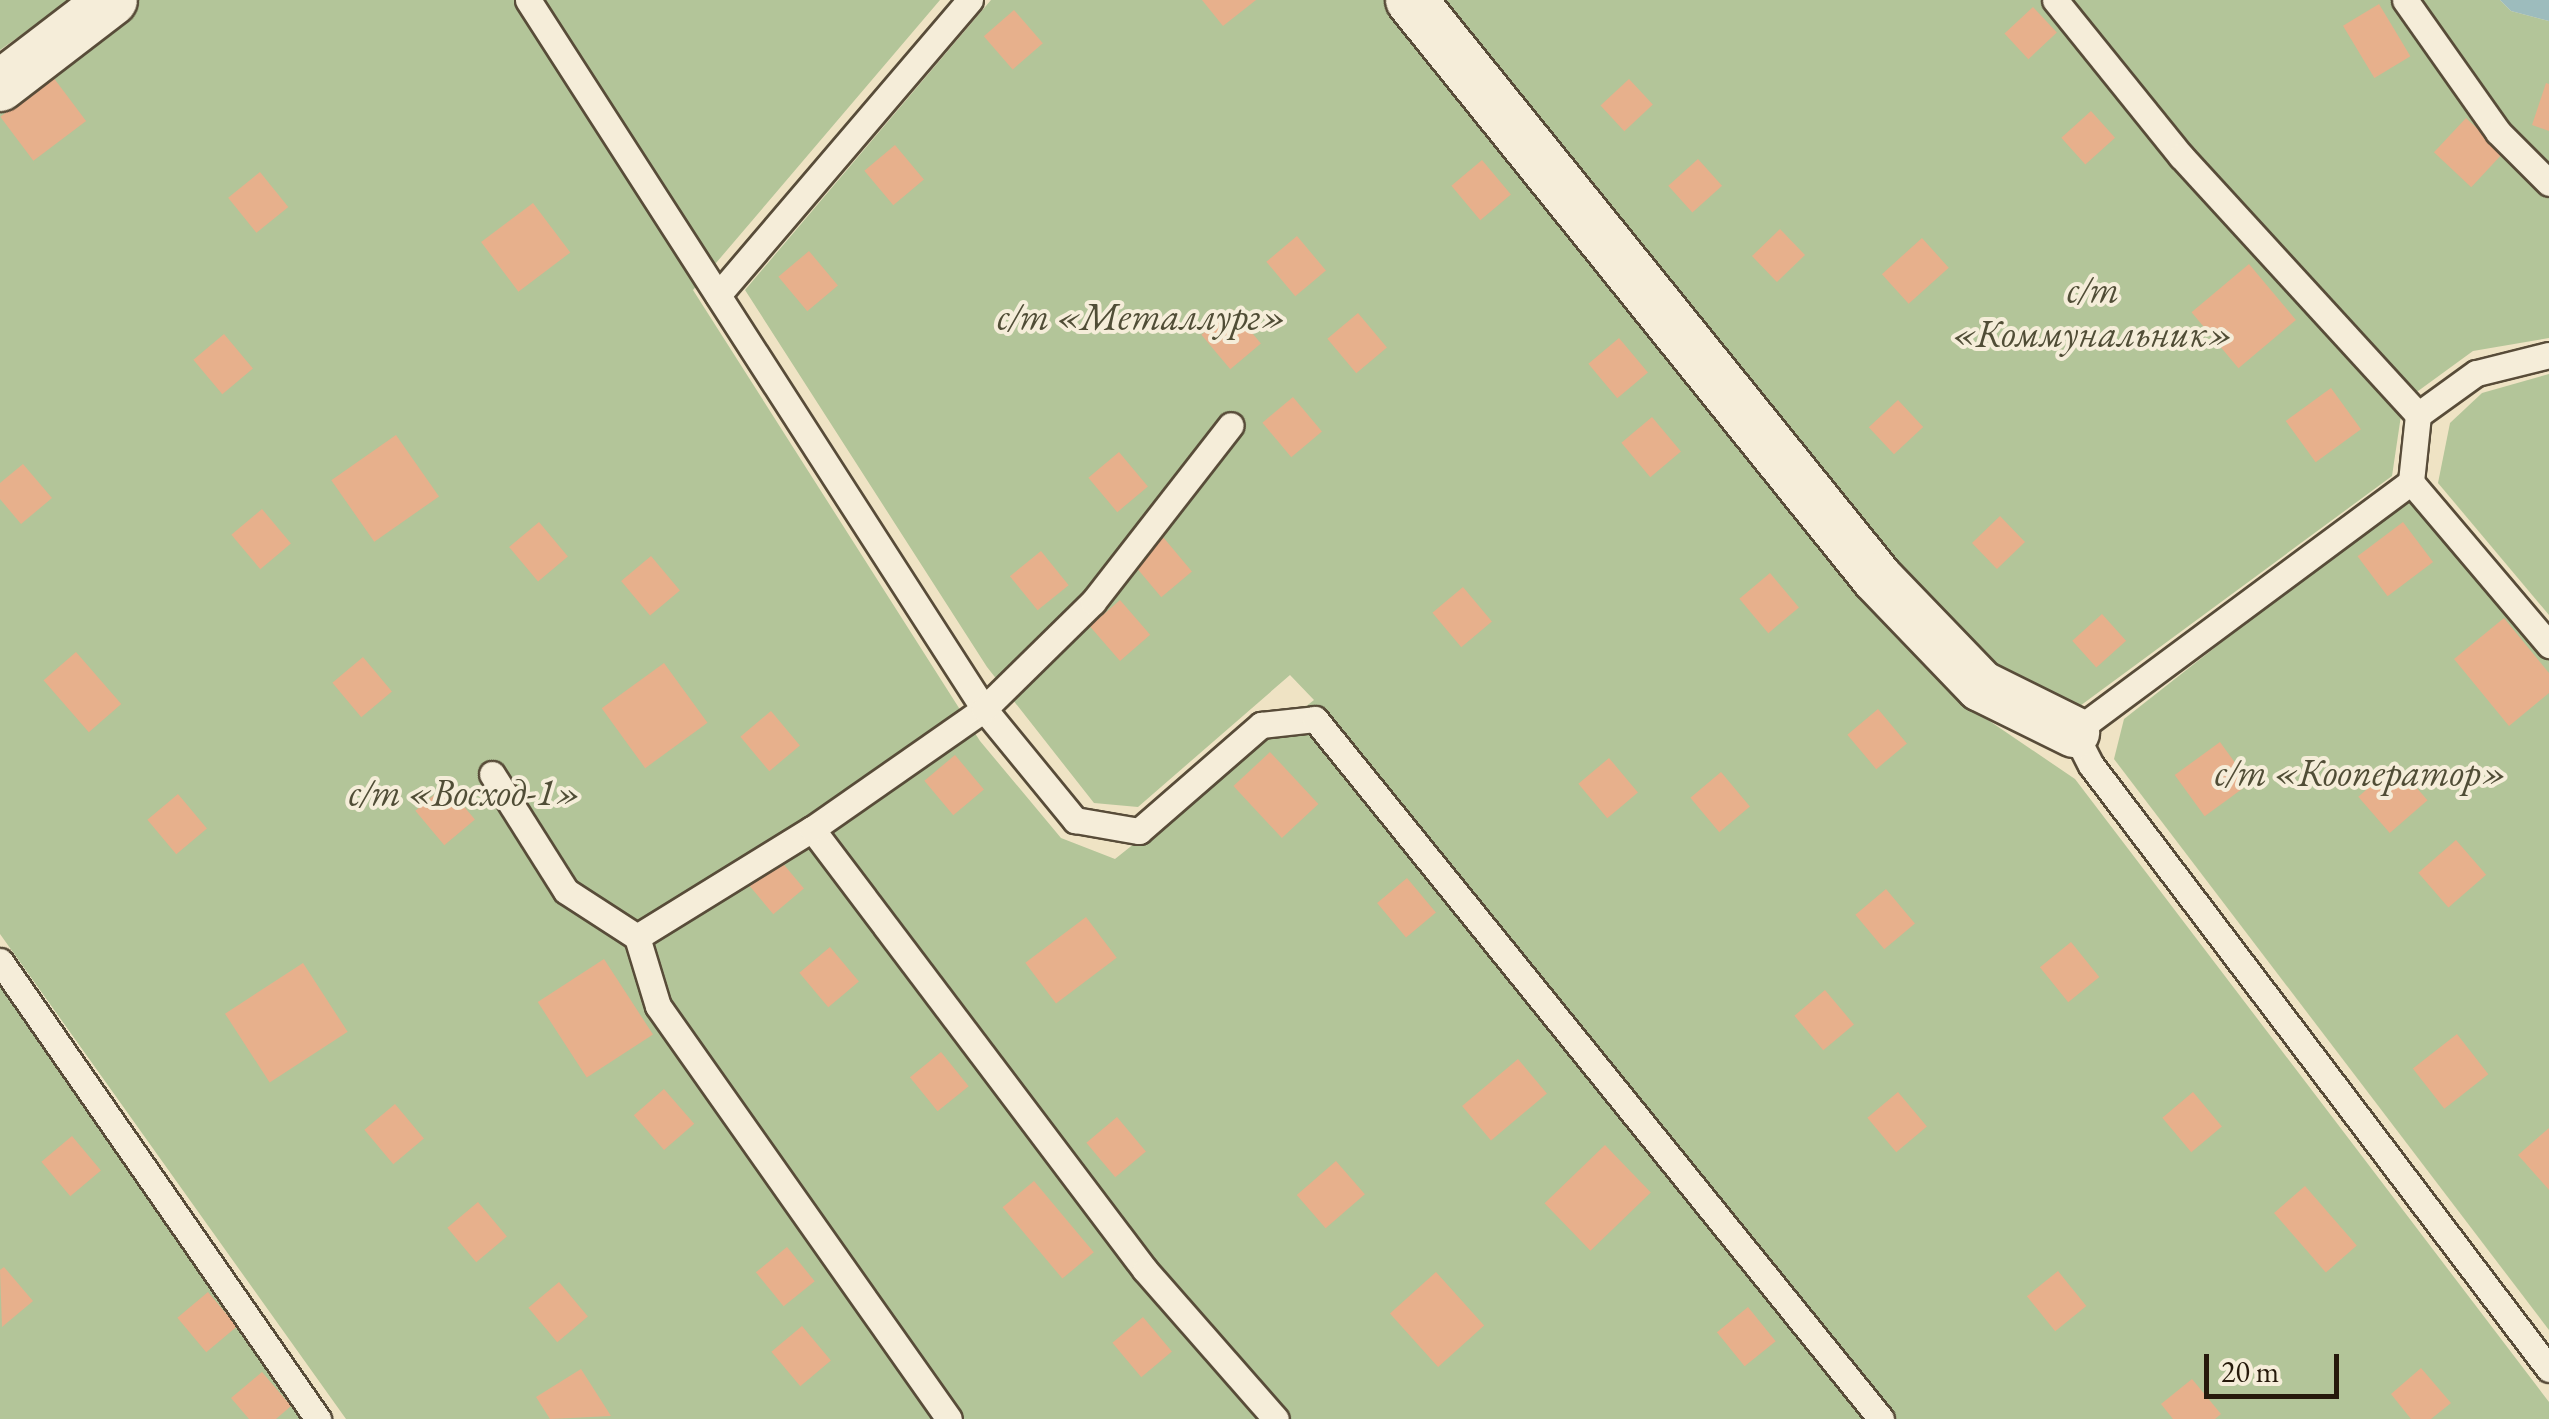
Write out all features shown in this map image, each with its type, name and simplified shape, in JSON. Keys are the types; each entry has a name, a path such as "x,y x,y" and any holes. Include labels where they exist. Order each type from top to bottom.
{"street":[{"path":"0,86 112,0"},
{"path":"1411,0 1878,578 1981,686 2074,732"}],"lane":[{"path":"528,0 984,709 1076,820 1139,831 1262,725 1315,720 1881,1419"},
{"path":"718,296 970,0"},
{"path":"2055,0 2181,156 2418,415"},
{"path":"2405,0 2498,132 2549,183"},
{"path":"2549,355 2476,373 2418,415 2411,482 2549,644"},
{"path":"637,938 812,829 984,709 1094,602 1231,425"},
{"path":"2411,482 2074,732 2091,765 2549,1369"},
{"path":"492,774 566,890 637,938 658,1006 949,1419"},
{"path":"812,829 1145,1270 1276,1419"},
{"path":"0,962 318,1419"}],"green space":[{"path":"0,0 70,0 0,50"},
{"name":"с/т «Восход-1»","path":"135,0 940,0 693,290 980,741 1061,838 1115,859 1314,700 1290,675 1138,807 1094,803 987,667 745,290 991,0 1387,0 1617,291 1966,705 2075,779 2549,1402 2549,1419 346,1419 0,934 0,103"},
{"name":"с/т «Коммунальник»","path":"1440,0 2500,0 2511,11 2549,21 2549,338 2473,351 2403,402 2392,476 2069,714 1988,675"},
{"path":"2549,374 2549,615 2438,483 2450,423 2482,393"},
{"name":"с/т «Кооператор»","path":"2409,495 2549,659 2549,1330 2114,759 2124,719"},
{"path":"0,987 306,1419 0,1419"}],"water":[{"path":"2500,0 2549,0 2549,21 2511,11"}],"building":[{"path":"1202,0 1256,0 1223,26"},
{"path":"2379,4 2410,56 2374,78 2343,26"},
{"path":"2033,7 2057,33 2028,59 2004,34"},
{"path":"1014,10 1043,43 1013,69 984,36"},
{"path":"53,77 86,121 33,161 0,117"},
{"path":"1629,79 1653,105 1624,131 1600,106"},
{"path":"2546,83 2549,84 2549,131 2532,125"},
{"path":"2091,111 2115,138 2085,165 2061,138"},
{"path":"2466,118 2503,153 2471,187 2434,152"},
{"path":"895,145 924,179 893,205 864,171"},
{"path":"1698,159 1722,186 1692,213 1668,186"},
{"path":"1482,160 1511,194 1480,220 1451,186"},
{"path":"260,172 288,207 256,233 228,198"},
{"path":"533,203 570,253 518,292 481,242"},
{"path":"1780,229 1805,255 1777,282 1752,256"},
{"path":"1297,236 1326,270 1295,296 1266,262"},
{"path":"1922,238 1949,268 1909,304 1882,274"},
{"path":"809,251 838,285 807,311 778,277"},
{"path":"2249,264 2296,320 2238,368 2192,312"},
{"path":"1232,309 1261,343 1230,369 1201,335"},
{"path":"1358,313 1387,347 1356,373 1327,339"},
{"path":"224,334 253,368 222,394 193,360"},
{"path":"1619,338 1648,372 1617,398 1588,364"},
{"path":"2331,388 2361,429 2316,462 2286,421"},
{"path":"1293,397 1322,431 1291,457 1262,423"},
{"path":"1898,400 1923,427 1894,454 1869,427"},
{"path":"1652,417 1681,451 1650,477 1621,443"},
{"path":"396,435 439,496 374,542 331,480"},
{"path":"1119,452 1148,486 1117,512 1088,478"},
{"path":"23,464 52,498 21,524 0,499 0,483"},
{"path":"262,509 291,543 260,569 231,535"},
{"path":"2000,516 2025,542 1997,569 1972,543"},
{"path":"539,522 568,556 538,582 509,547"},
{"path":"2403,522 2433,562 2388,596 2357,556"},
{"path":"1163,537 1192,571 1161,597 1132,563"},
{"path":"1041,551 1069,585 1038,610 1010,576"},
{"path":"651,556 680,590 650,616 621,581"},
{"path":"1770,573 1799,607 1768,633 1739,599"},
{"path":"1463,587 1492,621 1461,647 1432,613"},
{"path":"1120,600 1150,635 1120,661 1090,626"},
{"path":"2102,614 2126,641 2096,668 2072,641"},
{"path":"2504,618 2549,673 2549,693 2509,726 2454,659"},
{"path":"76,652 121,704 89,732 44,680"},
{"path":"363,657 392,691 361,717 332,683"},
{"path":"664,663 707,723 645,768 602,708"},
{"path":"1878,709 1907,743 1876,769 1847,735"},
{"path":"771,711 800,745 769,771 740,737"},
{"path":"2220,742 2250,783 2205,816 2175,775"},
{"path":"1270,752 1318,804 1282,838 1233,786"},
{"path":"955,755 984,789 953,815 924,781"},
{"path":"1609,758 1638,792 1607,818 1578,784"},
{"path":"2396,764 2427,800 2390,833 2358,797"},
{"path":"1721,772 1750,806 1719,832 1690,798"},
{"path":"446,785 475,819 444,845 415,811"},
{"path":"178,794 207,828 176,854 147,820"},
{"path":"2456,840 2486,875 2448,908 2418,873"},
{"path":"775,854 804,888 773,914 744,880"},
{"path":"1407,878 1436,912 1406,938 1377,903"},
{"path":"1886,889 1915,923 1884,949 1855,915"},
{"path":"1086,917 1117,958 1056,1003 1025,963"},
{"path":"2071,942 2099,977 2068,1002 2040,967"},
{"path":"830,947 859,981 828,1007 799,973"},
{"path":"604,959 653,1034 587,1078 538,1002"},
{"path":"303,963 348,1032 270,1082 225,1014"},
{"path":"1825,990 1854,1024 1823,1050 1794,1016"},
{"path":"2457,1034 2488,1074 2444,1109 2413,1068"},
{"path":"941,1052 969,1086 938,1111 910,1077"},
{"path":"1518,1059 1547,1093 1491,1140 1462,1106"},
{"path":"664,1089 694,1124 664,1150 634,1115"},
{"path":"1898,1092 1927,1126 1896,1152 1867,1118"},
{"path":"2193,1092 2222,1126 2191,1152 2162,1118"},
{"path":"395,1104 424,1138 393,1164 364,1130"},
{"path":"1117,1117 1146,1151 1115,1177 1086,1143"},
{"path":"2549,1128 2549,1190 2518,1155"},
{"path":"72,1136 101,1170 70,1196 41,1162"},
{"path":"1605,1145 1651,1192 1590,1251 1545,1203"},
{"path":"1336,1161 1365,1194 1326,1228 1297,1195"},
{"path":"1034,1181 1094,1252 1062,1279 1003,1207"},
{"path":"2305,1186 2357,1246 2326,1273 2274,1213"},
{"path":"478,1202 507,1236 476,1262 447,1228"},
{"path":"787,1247 815,1281 784,1306 756,1272"},
{"path":"4,1267 33,1301 2,1327 0,1270"},
{"path":"2058,1271 2086,1306 2055,1331 2027,1296"},
{"path":"1436,1272 1484,1326 1438,1367 1390,1313"},
{"path":"559,1282 588,1316 557,1342 528,1308"},
{"path":"208,1292 237,1326 206,1352 177,1318"},
{"path":"1748,1307 1776,1341 1745,1366 1717,1332"},
{"path":"1143,1317 1172,1351 1141,1377 1112,1343"},
{"path":"802,1326 831,1360 800,1386 771,1352"},
{"path":"2421,1368 2451,1403 2431,1419 2411,1419 2391,1394"},
{"path":"581,1369 611,1416 550,1419 536,1397"},
{"path":"262,1372 291,1406 276,1419 249,1419 231,1398"},
{"path":"2192,1379 2221,1414 2215,1419 2173,1419 2161,1404"}],"park label":[{"name":"с/т «Металлург»","path":"1142,316"}]}
